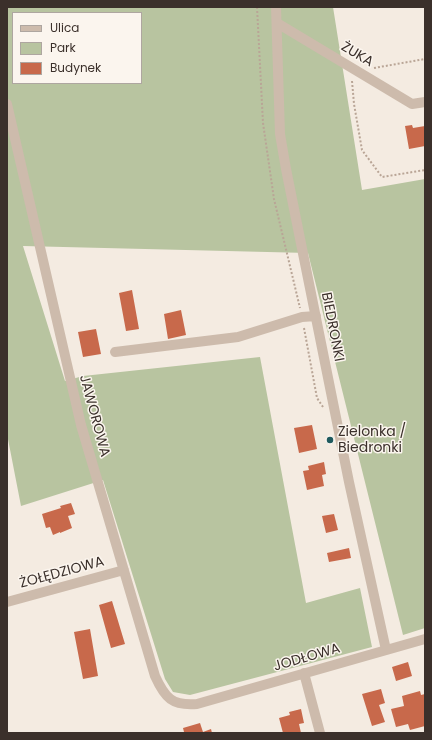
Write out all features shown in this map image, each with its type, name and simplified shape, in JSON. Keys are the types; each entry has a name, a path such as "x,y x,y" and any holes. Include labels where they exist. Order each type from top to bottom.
{"street":[{"name":"BIEDRONKI","path":"276,7 280,134 291,197 349,482 386,650"},
{"name":"ŻUKA","path":"277,23 412,104 425,102"},
{"name":"JAWOROWA","path":"7,104 81,425 155,676 160,687 172,701 180,704 197,704"},
{"path":"115,352 238,337 302,317 316,316"},
{"name":"ŻOŁĘDZIOWA","path":"7,602 124,570"},
{"name":"JODŁOWA","path":"197,704 425,639"},
{"path":"304,674 320,733"}],"path":[{"path":"425,59 354,69 354,104 362,150 382,177 425,170"}],"green space":[{"path":"7,7 333,7 362,190 425,179 425,628 403,635 308,253 23,246 65,381 83,376 260,357 306,603 360,588 372,647 190,695 173,692 165,679 103,480 21,506 7,434"}],"building":[{"path":"412,125 413,128 425,126 425,146 409,149 405,126"},
{"path":"132,290 139,329 126,331 119,293"},
{"path":"181,310 186,335 168,339 164,314"},
{"path":"96,329 101,354 83,357 78,332"},
{"path":"312,425 317,449 299,453 294,428"},
{"path":"324,462 326,474 322,475 324,486 307,490 303,471 309,470 308,466"},
{"path":"71,503 75,514 68,516 72,528 53,535 50,527 46,528 42,514"},
{"path":"334,514 338,530 326,533 322,516"},
{"path":"349,548 351,558 329,562 327,553"},
{"path":"112,601 125,644 111,648 99,605"},
{"path":"90,629 98,676 83,679 74,632"},
{"path":"408,662 412,676 396,681 392,667"},
{"path":"381,689 385,703 379,705 385,722 372,726 362,694"},
{"path":"420,691 421,695 425,694 425,726 410,730 408,724 396,727 391,709 404,706 402,696"},
{"path":"301,709 304,723 299,724 301,733 283,733 279,718 290,715 289,712"},
{"path":"200,723 203,732 211,729 212,733 181,733 184,732 183,728"}],"place":[{"name":"Zielonka / Biedronki","path":"330,440"}]}
